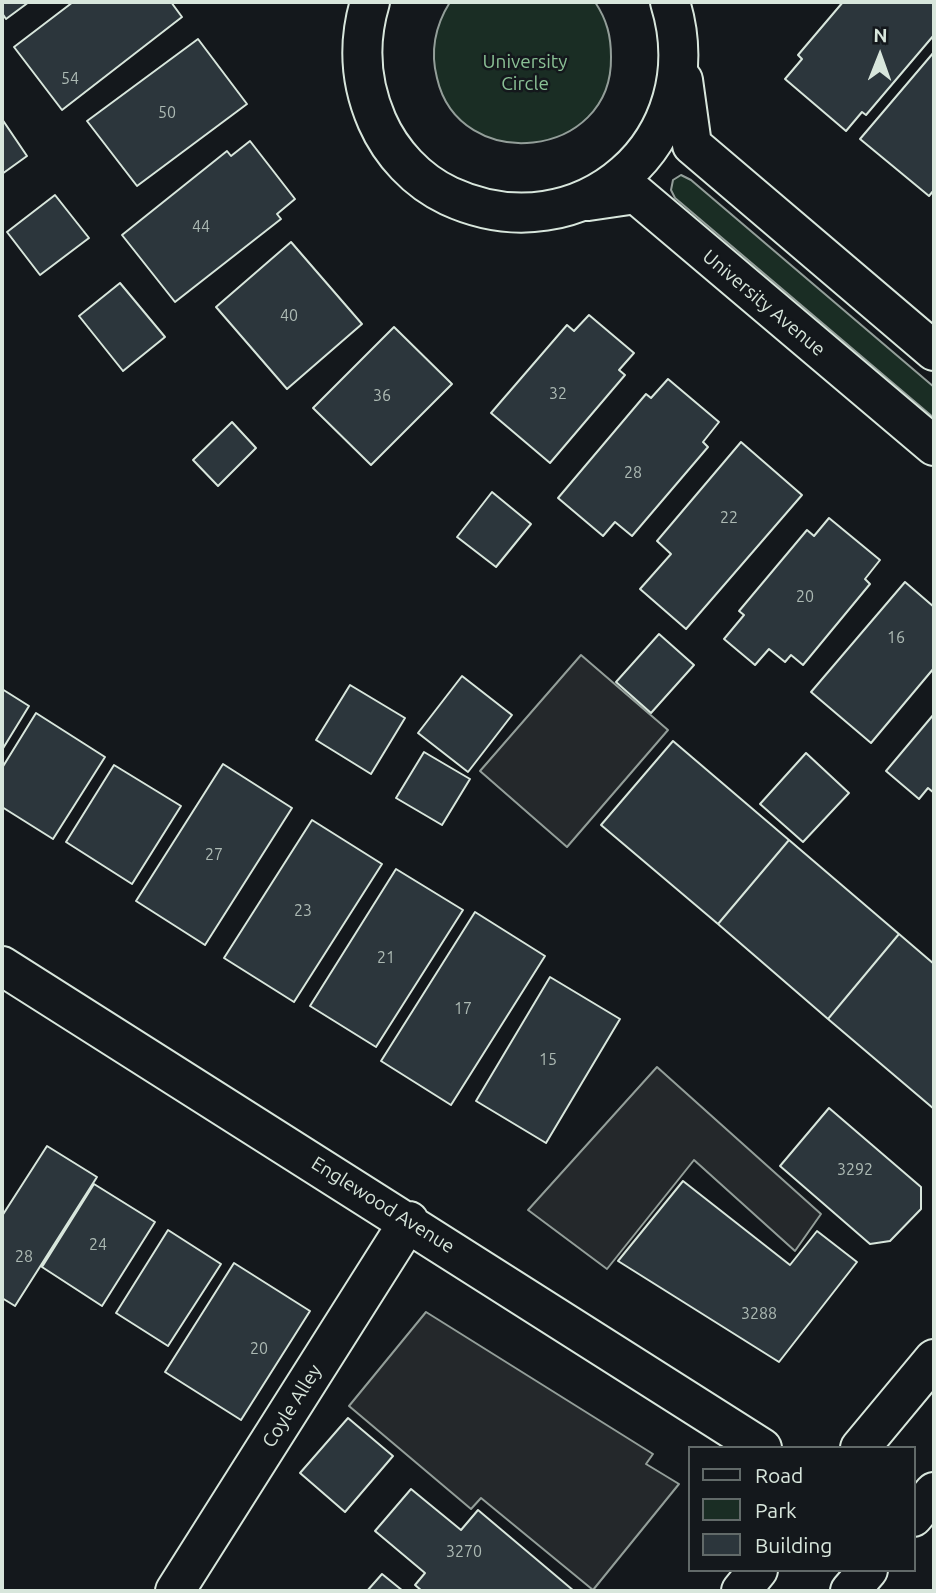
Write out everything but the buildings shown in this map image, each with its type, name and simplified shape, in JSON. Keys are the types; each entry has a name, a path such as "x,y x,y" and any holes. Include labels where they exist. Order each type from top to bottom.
{"street":[{"path":"670,2 678,26 692,145 934,351"},
{"path":"360,9 361,60 372,110 382,133 404,164 434,189 469,205 506,213 545,212 582,202 614,184 640,159 662,130 675,96 680,60"},
{"name":"University Avenue","path":"582,202 636,194 934,446"},
{"name":"Englewood Avenue","path":"2,966 409,1221 759,1446"},
{"name":"Coyle Alley","path":"175,1591 409,1221"},
{"path":"862,1446 934,1359"},
{"path":"915,1515 934,1492"},
{"path":"741,1591 756,1572"},
{"path":"850,1591 866,1572"}],"green space":[{"name":"University Circle","path":"450,2 595,2 608,28 611,57 605,91 588,117 563,134 533,142 502,141 474,130 451,109 435,68 435,39"},
{"path":"681,175 691,180 934,387 934,418 675,198 671,190 673,180"}],"shaded area":[{"path":"581,655 668,730 567,847 480,771"},
{"path":"657,1067 821,1214 795,1251 694,1160 607,1269 528,1210"},
{"path":"426,1312 653,1454 646,1464 679,1484 593,1590 481,1498 471,1509 349,1406"}]}
